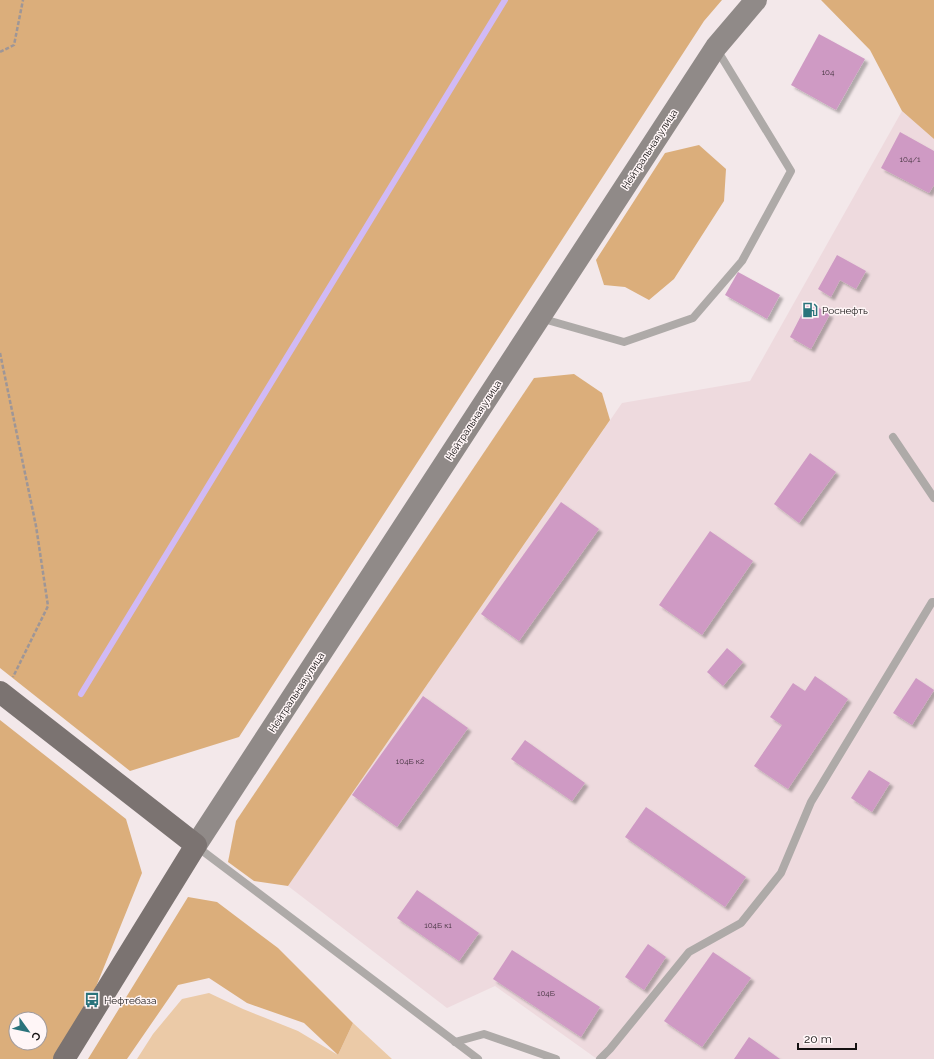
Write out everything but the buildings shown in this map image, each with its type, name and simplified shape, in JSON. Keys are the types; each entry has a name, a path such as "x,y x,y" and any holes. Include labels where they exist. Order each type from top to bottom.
{"main road":[{"name":"Нейтральная улица","path":"196,845 716,47 756,0"},
{"path":"2,694 196,845 64,1059"}],"lane":[{"path":"539,318 624,342 693,318 742,261 791,171 716,47"},
{"path":"893,438 934,498"},
{"path":"600,1059 610,1049 689,952 741,923 781,873 811,802 932,602 934,602"},
{"path":"196,845 478,1059"},
{"path":"455,1042 484,1034 556,1059"}],"path":[{"path":"0,52 14,45 23,0"},
{"path":"0,353 36,526 48,606 2,694"}],"shaded area":[{"path":"0,0 722,0 704,21 239,737 130,771 0,668"},
{"path":"821,0 934,0 934,139 902,111 870,50"},
{"path":"902,111 934,139 934,1059 597,1059 495,986 447,1008 288,886 622,403 750,381"},
{"path":"699,145 726,169 724,201 674,279 649,300 625,287 604,285 596,260 665,153"},
{"path":"574,374 602,393 610,420 288,886 254,881 228,862 236,821 534,378"},
{"path":"0,720 126,819 142,873 87,1009 56,1059 0,1059"},
{"path":"188,897 217,902 278,948 353,1023 338,1055 304,1023 247,1003 209,978 178,985 127,1059 88,1059"},
{"path":"209,993 243,1009 298,1031 338,1055 353,1023 392,1059 137,1059 153,1034 182,999"}],"waterway":[{"path":"81,694 505,0"}],"place":[{"name":"Роснефть","path":"810,310"},
{"name":"Нефтебаза","path":"92,1000"}]}
